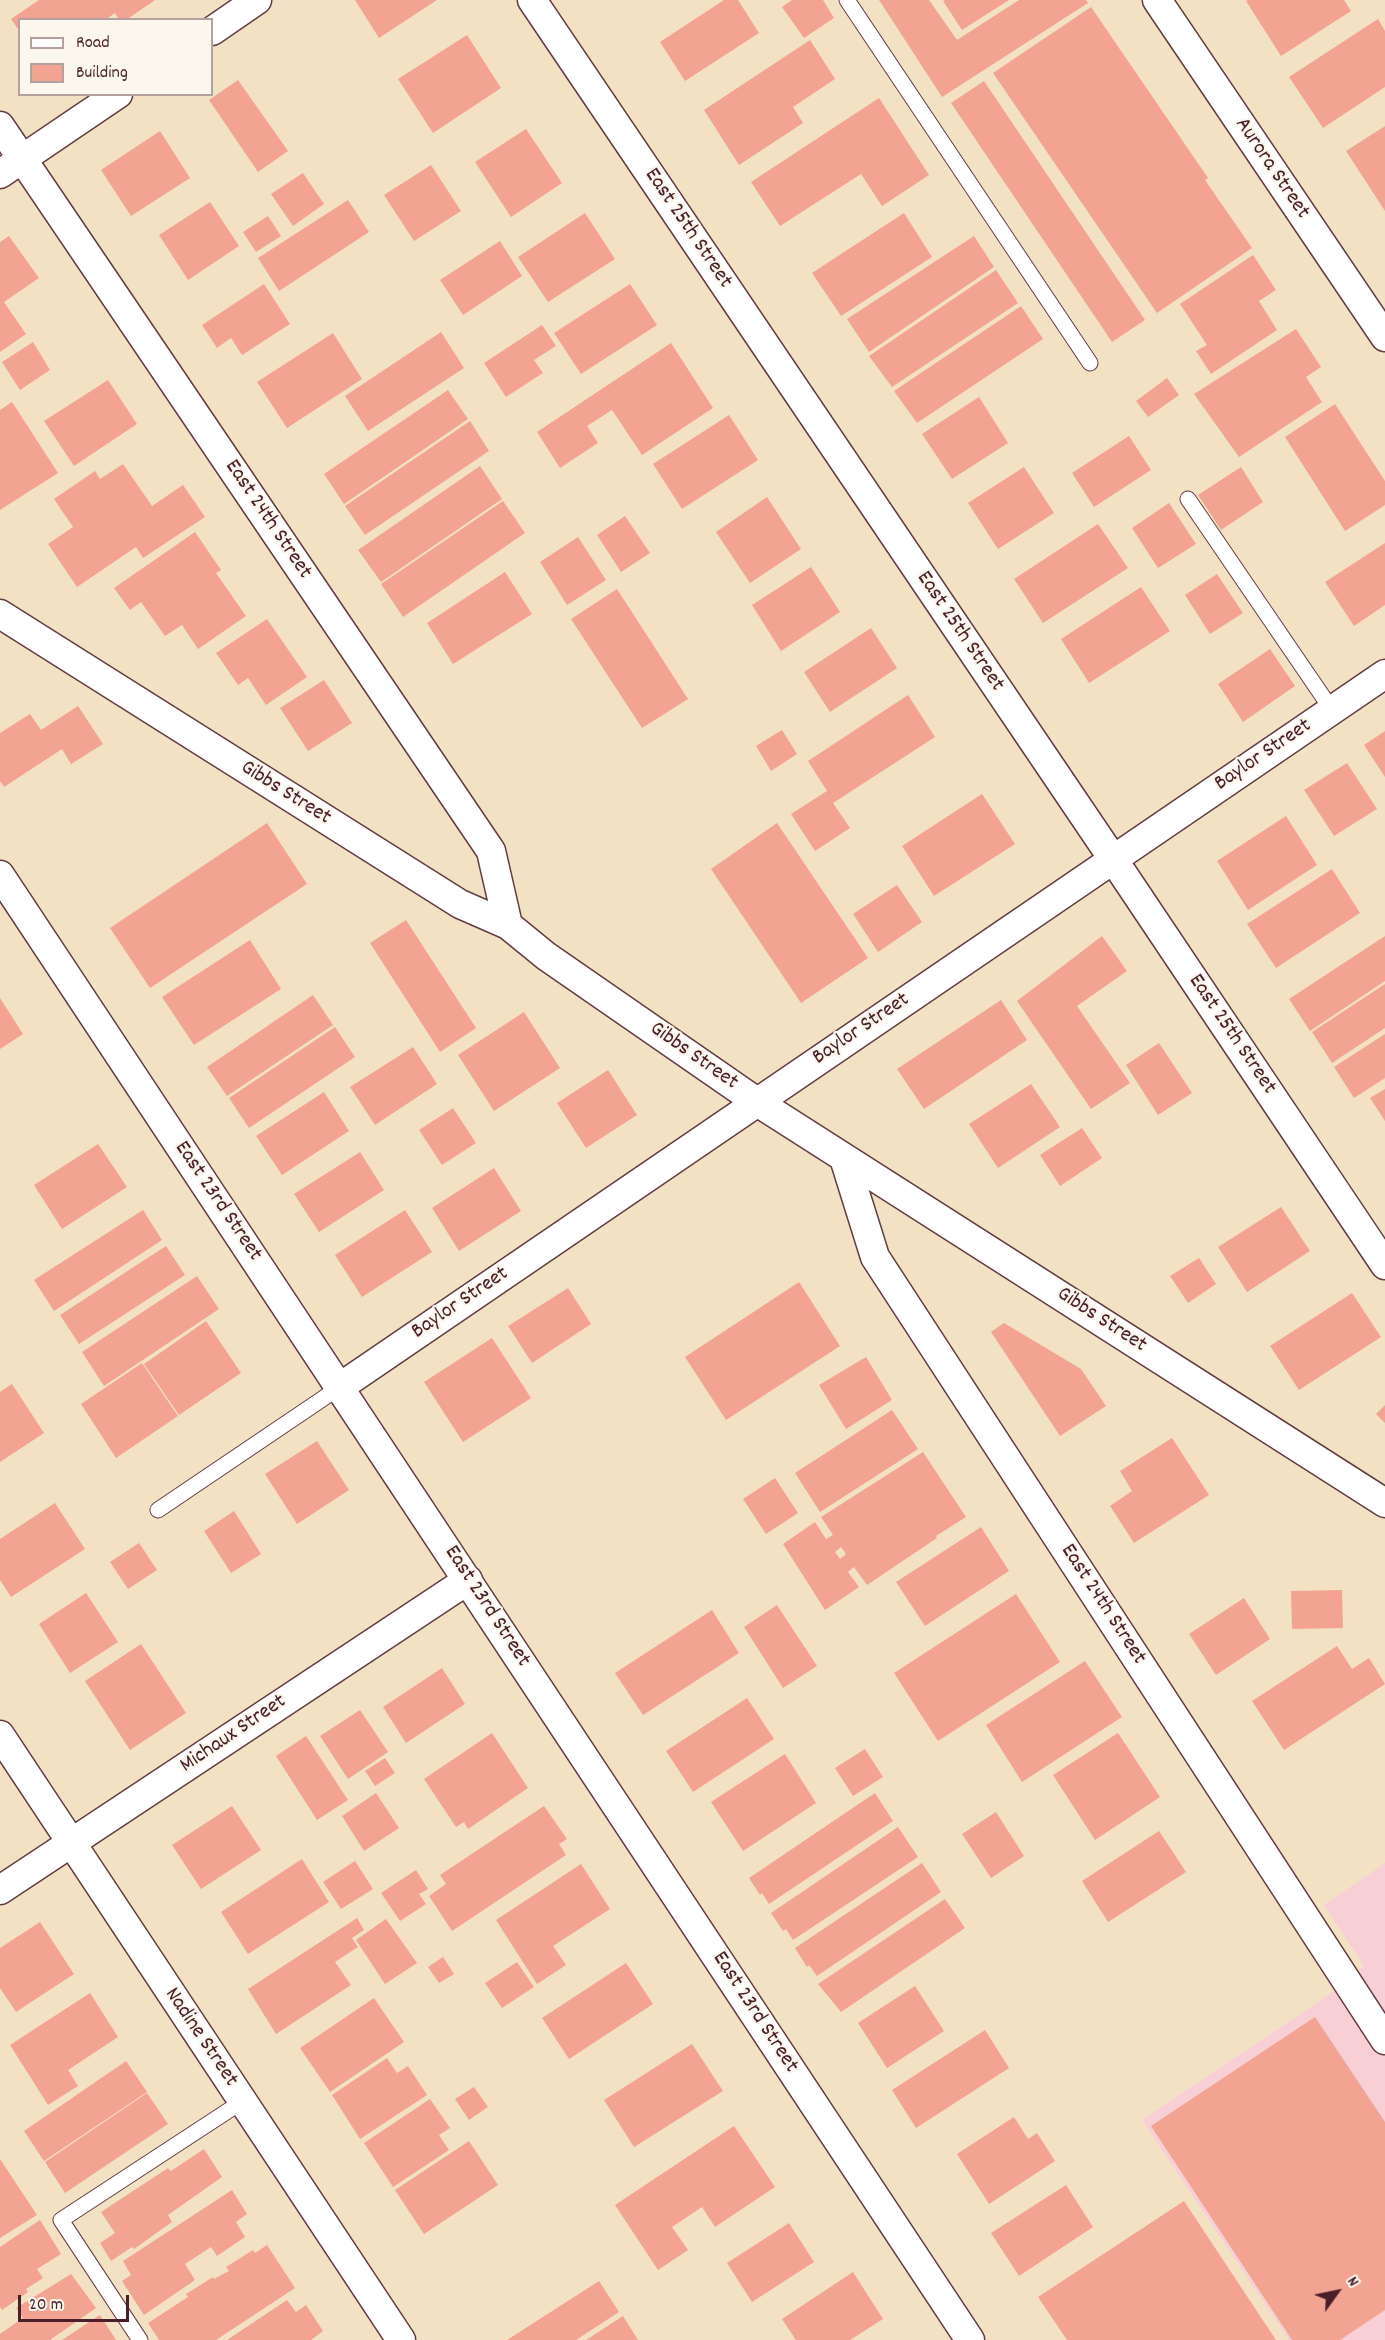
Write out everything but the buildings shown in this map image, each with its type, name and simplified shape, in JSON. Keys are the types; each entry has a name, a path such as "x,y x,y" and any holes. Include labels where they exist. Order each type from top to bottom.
{"street":[{"path":"213,30 257,0"},
{"name":"East 25th Street","path":"532,0 1385,1265"},
{"name":"Aurora Street","path":"1157,0 1385,338"},
{"path":"11,167 115,96"},
{"name":"East 24th Street","path":"0,126 11,167 491,851 508,925"},
{"name":"Gibbs Street","path":"0,614 460,904 508,925 546,956 757,1102 1385,1503"},
{"name":"Baylor Street","path":"340,1387 1385,674"},
{"name":"East 23rd Street","path":"0,875 970,2340"},
{"name":"East 24th Street","path":"844,1158 875,1257 1385,2040"},
{"name":"Michaux Street","path":"0,1890 468,1580"},
{"name":"Nadine Street","path":"0,1735 401,2340"}],"lane":[{"path":"847,0 1090,363"},
{"path":"1188,499 1332,710"},
{"path":"158,1510 340,1387"},
{"path":"140,2340 61,2220 243,2101"}],"shaded area":[{"path":"1385,1863 1385,2340 1289,2340 1142,2120 1336,1990 1364,1966 1324,1905"}]}
